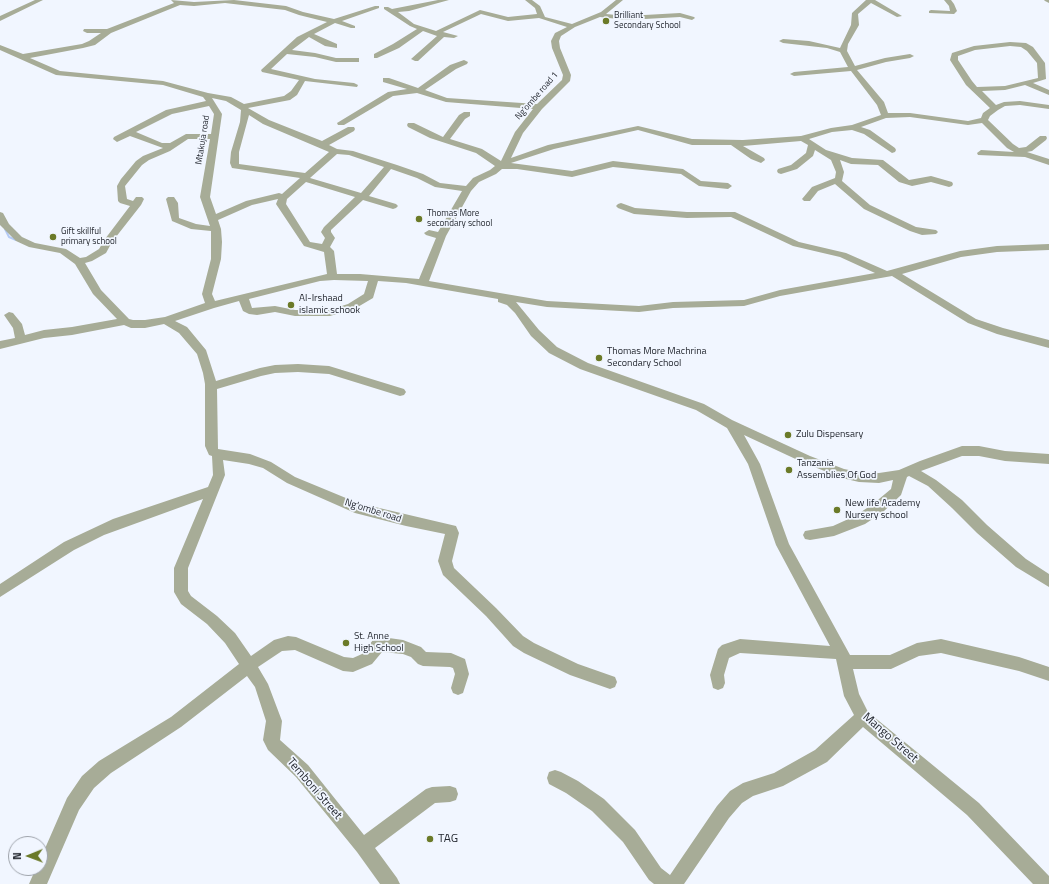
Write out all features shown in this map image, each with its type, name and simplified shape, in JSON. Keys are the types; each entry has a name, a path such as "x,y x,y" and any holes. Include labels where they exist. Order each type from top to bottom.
{"street":[{"path":"0,19 40,0"},
{"path":"446,0 414,8 389,9 406,22 422,29 439,34 454,36"},
{"path":"528,0 538,8 541,16"},
{"path":"885,116 881,104 852,69 843,51 844,44 855,25 855,13 870,0 899,16"},
{"path":"931,12 952,13 954,11 952,5 947,0"},
{"path":"20,57 83,46 92,43 108,31 177,1 194,4 225,1 286,8 301,14 334,21 353,27"},
{"name":"Ng’ombe road 1","path":"503,164 519,132 539,107 566,81 567,75 556,48 555,41 558,36 573,26 600,15 615,1"},
{"path":"356,5 366,10"},
{"path":"354,85 303,79 265,70 309,34 334,21 377,7"},
{"path":"415,58 439,34 480,12 508,19 541,16 552,21 573,26"},
{"path":"600,15 627,18 680,16 692,18"},
{"path":"377,56 396,46 409,36 422,29"},
{"path":"87,31 108,31"},
{"path":"309,34 334,46"},
{"path":"783,41 815,44 843,51"},
{"path":"976,89 1006,88 1026,83 1046,81 1041,63 1030,49 1023,45 1010,44 974,48 955,55 954,58 969,83 995,108"},
{"path":"0,47 20,57 60,73 163,83 185,88 208,99"},
{"path":"288,52 315,55 336,60 356,60"},
{"path":"794,74 852,69 894,58 910,56"},
{"path":"341,123 391,94 420,90 453,67 464,62"},
{"path":"244,109 287,98 294,93 303,79"},
{"path":"386,80 420,90 446,100 539,107"},
{"path":"1026,83 1049,93"},
{"path":"117,139 169,112 208,99 228,99 266,122 324,144 335,151 350,153 420,176 438,185 468,189"},
{"name":"Mtakuja road","path":"208,99 218,114 205,197 216,229 216,259 207,294 211,305"},
{"path":"984,120 986,115 995,108 1004,104 1016,103 1049,107"},
{"path":"244,109 244,122 235,152 234,164 236,166 306,177 393,206"},
{"path":"445,140 462,117 467,114"},
{"path":"423,283 441,236 468,189 476,180 493,172 503,164 551,147 619,130 638,128 692,142 732,142 775,141 802,138 831,130 853,127 885,116 916,116 968,123 984,120"},
{"path":"984,120 1020,153"},
{"path":"411,125 421,131 445,140 475,146 493,159 503,164 572,174 581,173 601,166 621,164 683,172 699,183 728,186"},
{"path":"853,127 867,132 892,150"},
{"path":"324,144 351,129"},
{"path":"130,133 161,145 172,146"},
{"path":"79,262 89,259 103,251 108,241 138,202 123,201 122,196 122,183 134,168 146,158 189,136 215,136"},
{"path":"802,138 826,152 851,162 880,162 888,166 902,180 907,182 912,183 931,179 949,184"},
{"path":"1020,153 1029,149 1043,138"},
{"path":"732,142 761,160"},
{"path":"781,171 794,167 805,159 810,154 812,144"},
{"path":"212,218 249,203 281,197 335,151"},
{"path":"807,199 814,190 840,177 837,162 826,152"},
{"path":"981,153 1020,153 1049,162"},
{"path":"325,248 330,238 326,232 327,229 362,196 389,166"},
{"path":"836,180 867,207 913,229 922,232 933,232"},
{"path":"268,190 281,197"},
{"path":"281,197 283,209 307,244 325,248 329,251 332,277"},
{"path":"171,199 173,202 175,219 194,227 216,229"},
{"path":"621,206 634,211 687,216 732,214 796,244 843,255 889,273 972,321 1001,331 1034,338 1049,344"},
{"path":"0,215 5,225 19,239 32,245 63,251 79,262 97,292 125,321 131,324 145,324 166,320 211,305 320,278 332,277 374,278 423,283 491,296 547,304 639,309 673,305 744,303 780,294 889,273 960,254 997,249 1049,247"},
{"path":"429,232 441,236"},
{"path":"243,297 249,311 257,312 275,309 295,313 330,313 352,306 369,296 374,278"},
{"path":"491,296 511,303 520,311 539,337 553,350 584,366 700,406 731,424 806,459 842,473 859,477 879,478 905,472 962,451 979,450 1005,456 1049,458"},
{"path":"10,315 18,327 21,339"},
{"path":"166,320 183,330 202,353 209,373 211,387 211,446 213,452 218,454"},
{"path":"0,345 53,332 72,331 125,321"},
{"path":"211,387 260,372 275,369 298,368 329,370 400,392"},
{"name":"Mango Street","path":"731,424 754,464 783,545 842,657 852,696 863,717 888,736 973,809 1045,884"},
{"name":"Temboni Street","path":"218,454 217,461 219,475 181,568 181,592 186,600 212,620 230,638 261,684 274,721 271,740 274,745 302,771 363,846 391,884"},
{"name":"Ng'ombe road","path":"218,454 250,459 267,465 291,480 355,508 406,521 451,530 452,533 445,561 448,571 491,612 518,641 529,648 575,670 610,682"},
{"path":"810,535 834,531 860,520 878,508 897,491 905,472"},
{"path":"905,472 932,483 1021,563 1049,581"},
{"path":"0,591 69,546 99,531 213,490"},
{"path":"38,884 73,804 88,782 105,767 176,722 248,666 279,645 288,643 296,644 342,664 353,665 367,659 378,645 389,645 416,652 423,659 451,660 460,664 462,674 458,688"},
{"path":"718,683 717,675 723,654 727,650 740,646 891,662 917,650 941,646 1019,664 1049,674"},
{"path":"674,884 722,812 736,797 748,789 777,780 815,759 863,717"},
{"path":"555,778 572,787 598,805 629,836 655,874 668,884"},
{"path":"363,846 432,795 450,794"}],"waterway":[{"path":"5,229 9,237 16,240"}],"place":[{"name":"Brilliant Secondary School","path":"606,21"},
{"name":"Thomas More secondary school","path":"419,219"},
{"name":"Gift skillful primary school","path":"53,237"},
{"name":"Al-Irshaad islamic schook","path":"291,305"},
{"name":"Thomas More Machrina Secondary School","path":"599,358"},
{"name":"Zulu Dispensary","path":"788,435"},
{"name":"Tanzania Assemblies Of God","path":"789,470"},
{"name":"New life Academy Nursery school","path":"837,510"},
{"name":"St. Anne High School","path":"346,643"},
{"name":"TAG","path":"430,839"}]}
